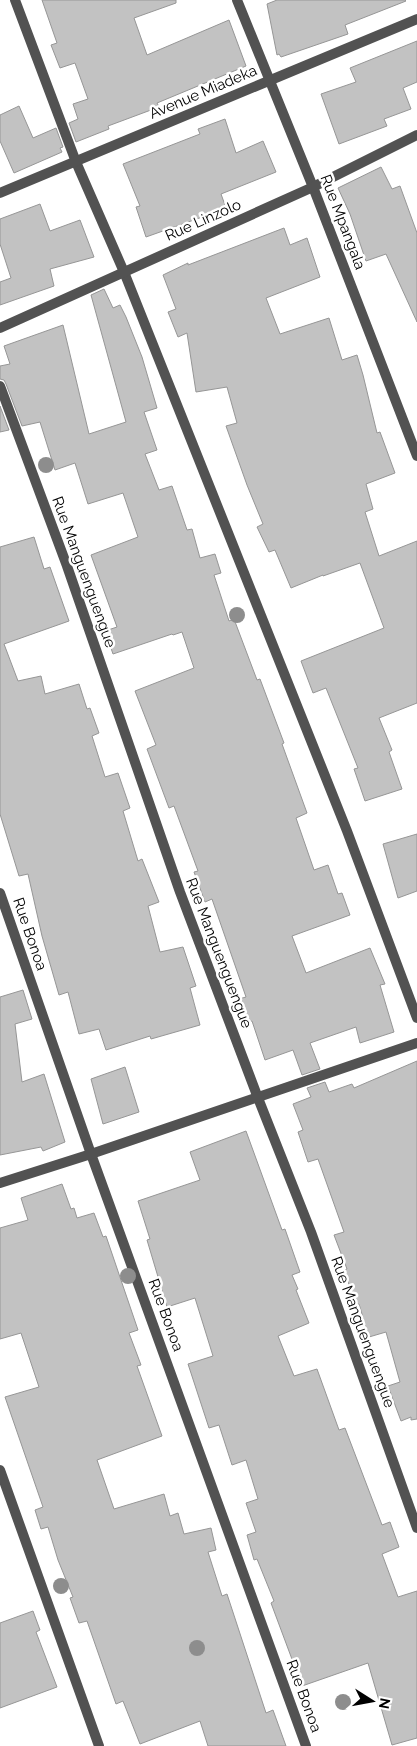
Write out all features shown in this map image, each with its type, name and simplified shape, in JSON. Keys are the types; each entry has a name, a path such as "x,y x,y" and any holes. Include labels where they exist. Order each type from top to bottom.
{"street":[{"path":"15,0 76,162 124,272 347,831 417,1018"},
{"name":"Rue Mpangala","path":"237,0 313,187 417,456"},
{"name":"Avenue Miadeka","path":"0,193 417,19"},
{"name":"Rue Linzolo","path":"0,328 313,187 417,135"},
{"name":"Rue Manguenguengue","path":"0,386 67,566 180,892 311,1232 417,1528"},
{"name":"Rue Bonoa","path":"0,893 91,1154 190,1422 306,1746"},
{"path":"0,1183 258,1098 417,1043"},
{"path":"0,1470 99,1746"}],"building":[{"path":"42,0 176,0 176,3 134,18 147,55 229,20 246,66 157,103 159,107 108,126 109,129 76,142 69,123 78,119 73,104 88,99 75,63 60,68 51,45 57,43"},
{"path":"277,0 406,1 345,25 348,34 281,57 279,54 277,55 267,4"},
{"path":"417,41 417,82 403,88 411,109 384,119 387,126 339,144 321,94 356,82 350,68"},
{"path":"19,106 33,138 56,128 63,147 60,148 62,152 14,173 0,141 0,115"},
{"path":"225,119 236,153 263,141 276,172 221,194 225,205 205,214 205,216 146,237 136,207 140,206 123,164 200,134 198,129"},
{"path":"381,167 392,189 400,186 417,233 417,322 386,254 366,261 350,214 338,188"},
{"path":"40,204 50,231 80,220 94,257 50,269 54,286 0,305 0,282 11,278 0,244 0,219"},
{"path":"284,228 290,245 307,238 320,277 266,298 280,334 329,318 342,360 357,355 377,433 380,432 395,473 366,484 373,509 365,512 379,556 417,541 417,703 379,718 392,750 389,752 402,789 365,801 354,769 358,768 326,688 313,693 301,661 384,628 360,563 291,588 275,550 269,552 257,527 263,524 226,426 237,423 227,387 196,392 187,333 178,337 168,312 176,309 163,275 188,263 188,265"},
{"path":"104,289 113,308 120,305 126,317 142,357 157,408 144,412 157,450 145,454 159,490 172,486 187,530 192,529 200,558 215,554 221,573 214,575 229,621 234,619 257,680 260,679 307,813 296,818 314,870 328,865 338,894 342,893 350,915 292,936 306,973 370,948 385,984 380,985 394,1032 360,1043 356,1027 310,1043 320,1069 302,1075 293,1050 265,1060 252,1021 248,1022 239,999 246,997 212,899 205,902 194,872 198,871 174,806 169,808 147,749 156,745 135,691 194,668 182,632 113,654 105,631 117,627 91,555 138,537 123,493 88,504 75,463 55,470 40,422 22,426 6,384 4,380 0,379 0,366 10,364 4,346 63,325 89,434 126,422 91,295"},
{"path":"0,406 9,430 0,432"},
{"path":"34,537 44,569 50,567 69,621 4,644 18,681 41,676 45,694 79,684 87,709 90,708 99,733 92,736 105,777 118,773 130,808 123,811 138,861 142,859 159,902 148,906 160,952 183,947 196,986 190,988 200,1025 151,1039 150,1036 106,1050 99,1029 79,1034 68,992 59,995 42,936 28,874 19,876 0,814 0,547"},
{"path":"417,834 417,891 398,898 383,844"},
{"path":"23,990 32,1019 15,1024 22,1082 44,1074 65,1142 43,1151 41,1147 0,1155 0,997"},
{"path":"417,1061 417,1419 411,1420 411,1417 401,1421 388,1386 400,1382 386,1332 369,1337 359,1304 356,1305 344,1270 347,1269 334,1235 344,1232 318,1159 308,1162 298,1132 303,1130 293,1104 311,1097 307,1088 325,1082 329,1092 352,1084 354,1088"},
{"path":"125,1067 139,1112 103,1124 91,1079"},
{"path":"246,1131 282,1230 285,1229 300,1272 292,1275 309,1323 278,1336 294,1376 317,1369 339,1430 345,1428 382,1525 390,1522 399,1547 382,1554 398,1597 417,1591 417,1738 392,1745 368,1663 302,1686 271,1603 274,1601 257,1559 254,1560 247,1535 256,1532 246,1503 258,1499 246,1460 232,1465 219,1425 209,1428 188,1364 213,1356 195,1298 167,1307 147,1240 150,1239 138,1201 200,1180 190,1152"},
{"path":"62,1184 71,1209 74,1208 77,1218 94,1213 103,1237 106,1236 138,1330 129,1333 141,1365 137,1366 162,1436 97,1460 114,1509 164,1494 170,1516 178,1513 184,1534 211,1528 216,1550 208,1552 222,1596 227,1594 266,1713 273,1710 286,1746 208,1746 200,1721 140,1744 123,1701 116,1704 87,1621 79,1623 70,1598 73,1597 58,1560 48,1527 41,1529 35,1510 43,1507 5,1397 39,1387 21,1333 0,1339 0,1228 28,1220 21,1198"},
{"path":"33,1611 40,1630 36,1632 57,1687 0,1708 0,1623"}]}
